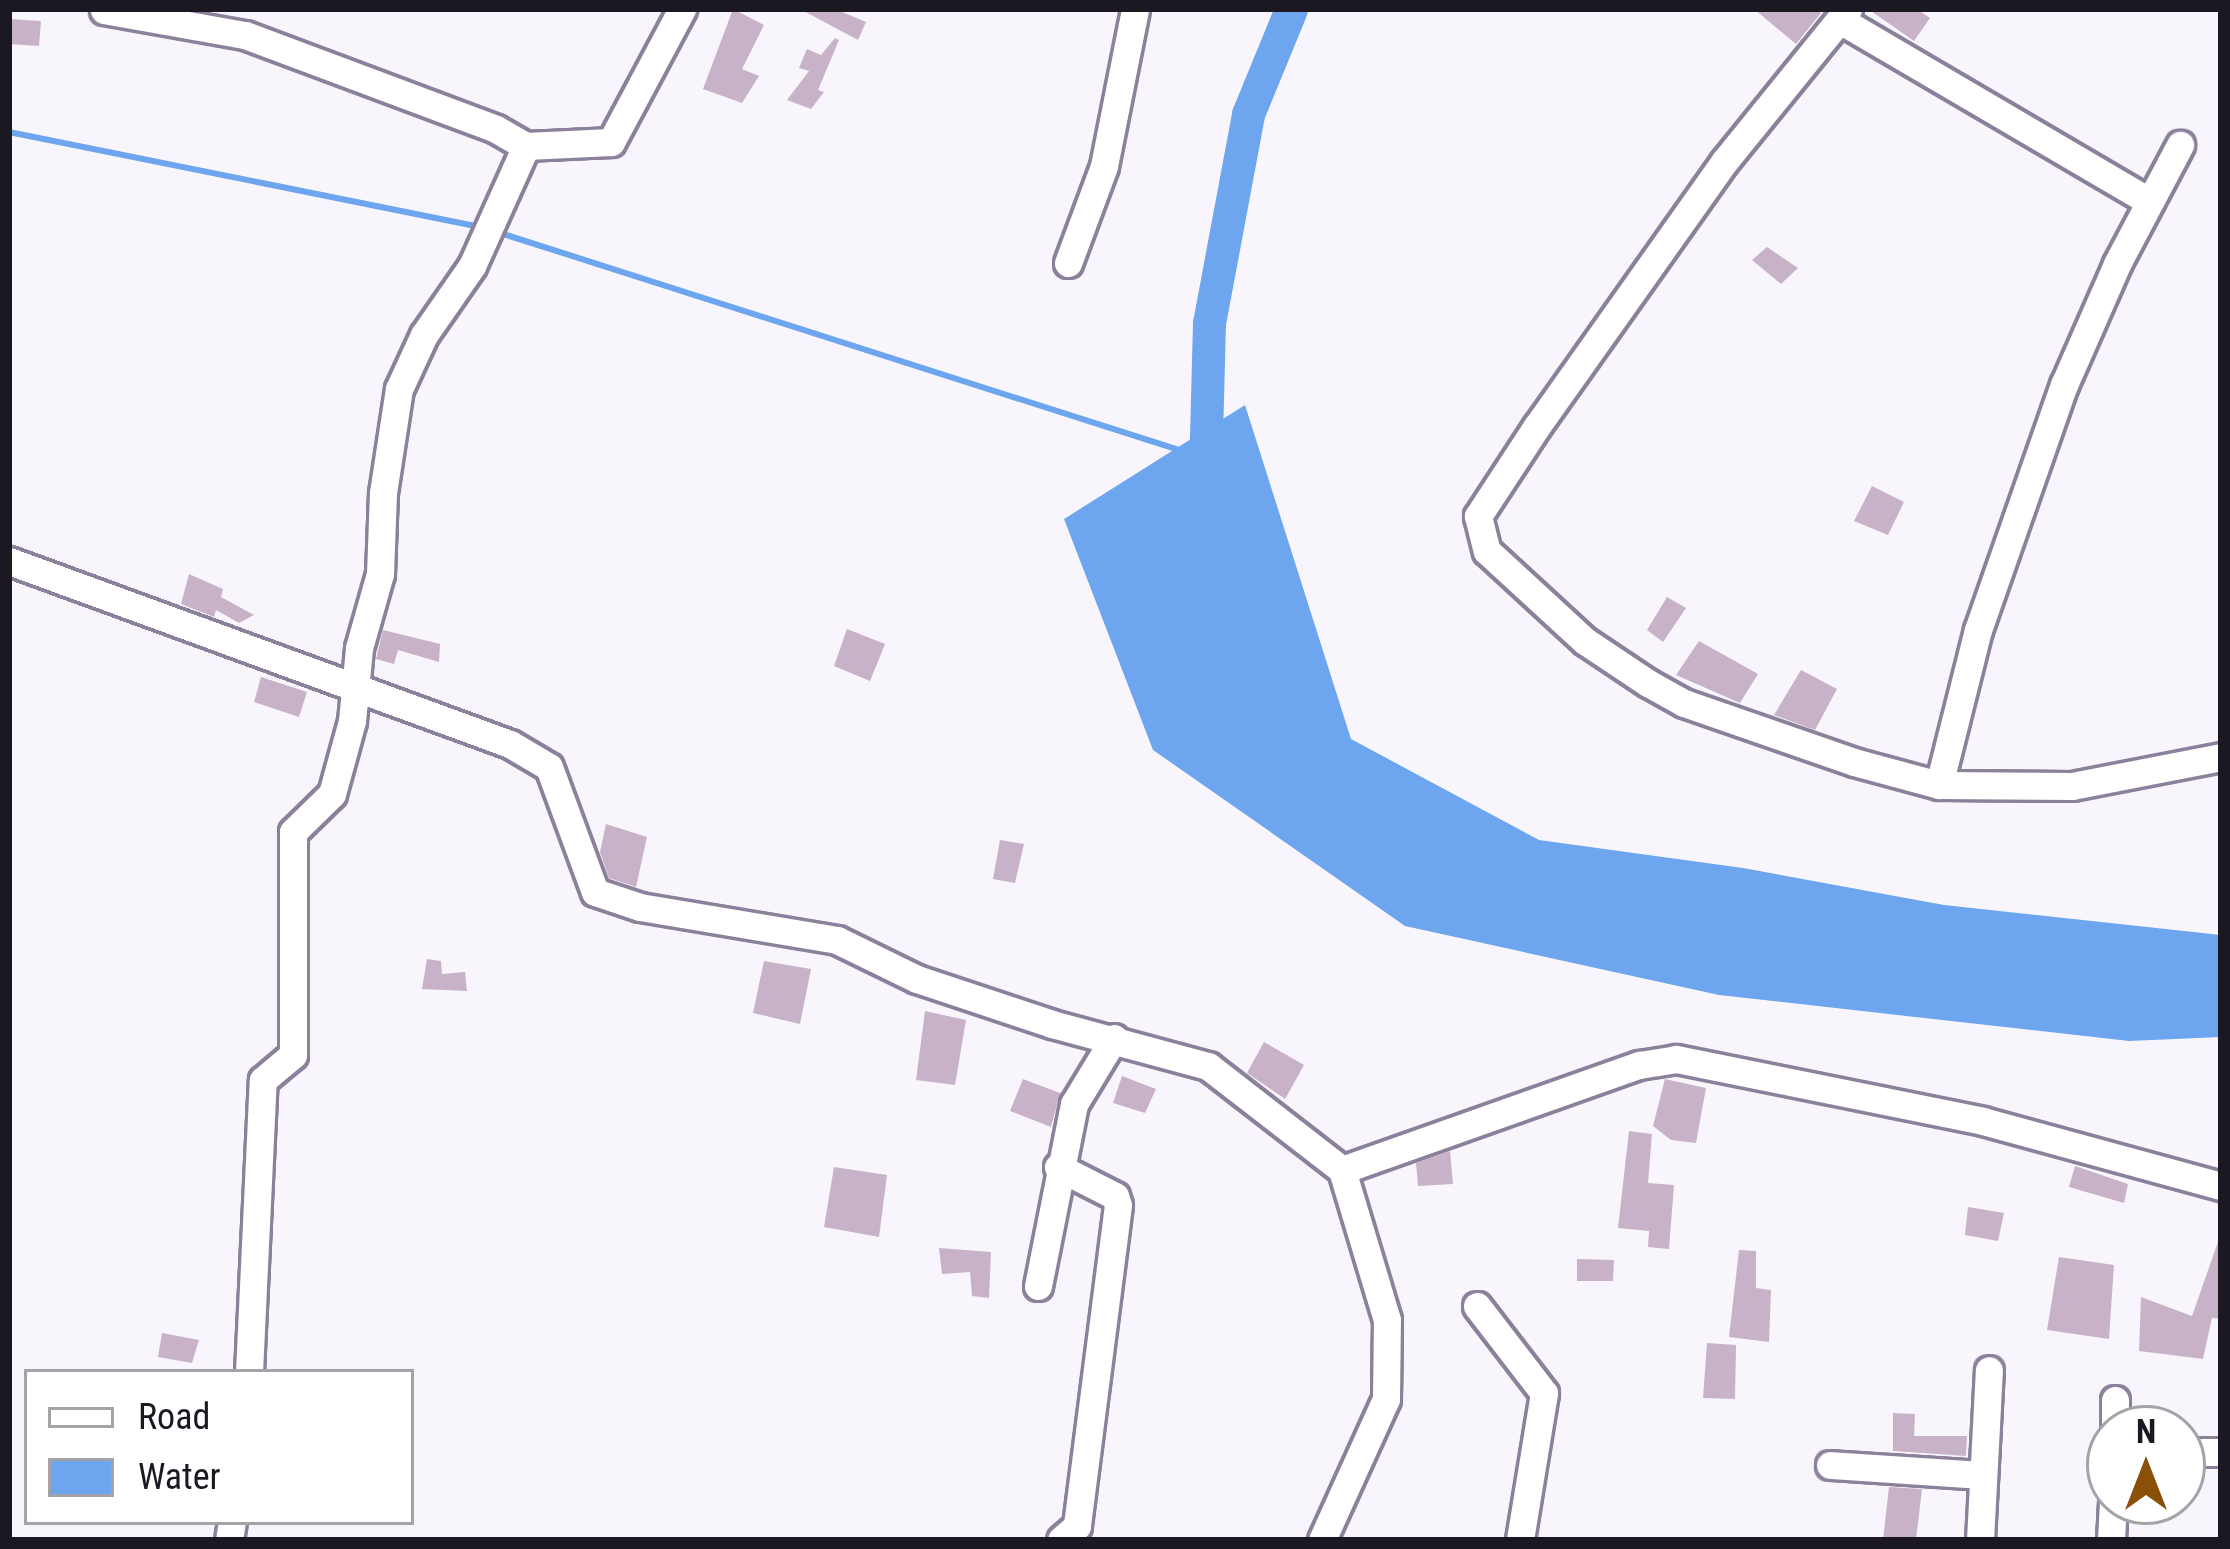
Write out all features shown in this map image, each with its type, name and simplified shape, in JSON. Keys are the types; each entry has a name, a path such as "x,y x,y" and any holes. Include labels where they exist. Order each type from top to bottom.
{"street":[{"path":"104,10 245,35 496,129 526,146 611,142 682,9"},
{"path":"1068,263 1104,166 1135,9"},
{"path":"2150,202 1844,15 1640,276 1478,516 1478,533 1487,551 1585,641 1684,703 1939,785 2072,786 2221,758"},
{"path":"249,1369 263,1080 293,1055 293,832 332,794 358,689 359,648 380,574 383,493 399,389 424,335 472,266 526,146"},
{"path":"1939,785 1978,630 2064,385 2180,146"},
{"path":"9,561 70,579 510,744 549,766 596,892 640,907 837,940 917,979 1208,1066 1342,1170 1387,1320 1386,1399 1322,1540"},
{"path":"1038,1286 1074,1104 1114,1038"},
{"path":"1342,1170 1639,1064 1676,1059 1983,1121 2221,1186"},
{"path":"1058,1167 1115,1196 1118,1205 1077,1526 1061,1540"},
{"path":"1477,1306 1544,1393 1520,1540"},
{"path":"1979,1540 1989,1370"},
{"path":"2115,1400 2115,1405"},
{"path":"1830,1465 1980,1475"}],"water":[{"path":"1245,405 1351,739 1539,840 1743,868 1944,905 2221,935 2221,1037 2129,1041 1719,995 1405,926 1153,750 1064,519"}],"building":[{"path":"733,9 764,25 742,69 759,76 742,103 703,89"},
{"path":"800,9 835,9 866,22 858,40"},
{"path":"1754,9 1816,9 1821,13 1796,44"},
{"path":"1868,9 1917,9 1930,18 1914,41"},
{"path":"9,19 41,21 39,46 9,44"},
{"path":"835,38 839,40 818,90 824,92 811,109 787,100 809,71 799,68 807,49 821,55"},
{"path":"1767,247 1798,268 1781,284 1752,260"},
{"path":"1872,486 1904,502 1888,535 1854,521"},
{"path":"189,574 223,589 221,597 254,615 239,623 216,610 214,617 181,604"},
{"path":"1667,597 1686,608 1663,642 1647,630"},
{"path":"847,629 885,644 870,681 834,666"},
{"path":"383,630 440,644 439,662 398,650 394,664 376,659"},
{"path":"1699,641 1758,674 1740,703 1676,675"},
{"path":"1801,670 1837,689 1815,730 1774,715"},
{"path":"261,677 307,692 299,717 254,702"},
{"path":"606,824 647,837 636,887 609,878 600,852"},
{"path":"1000,840 1024,844 1015,883 993,879"},
{"path":"427,959 441,961 442,974 465,972 467,991 422,989"},
{"path":"764,961 811,969 800,1024 753,1013"},
{"path":"925,1011 966,1020 955,1085 916,1080"},
{"path":"1264,1042 1304,1065 1285,1099 1247,1073"},
{"path":"1122,1076 1156,1089 1145,1113 1113,1103"},
{"path":"1023,1079 1060,1093 1051,1127 1010,1111"},
{"path":"1665,1079 1706,1088 1696,1143 1671,1140 1653,1126"},
{"path":"1629,1131 1652,1134 1648,1183 1674,1185 1669,1249 1648,1247 1649,1231 1618,1228"},
{"path":"1450,1151 1453,1184 1418,1186 1416,1163"},
{"path":"2075,1166 2128,1184 2124,1203 2069,1187"},
{"path":"834,1167 887,1175 879,1237 824,1227"},
{"path":"1968,1207 2004,1213 1998,1241 1965,1235"},
{"path":"2219,1239 2221,1319 2212,1318 2203,1359 2139,1351 2141,1297 2192,1316"},
{"path":"939,1248 991,1252 989,1298 972,1296 970,1272 942,1274"},
{"path":"1739,1250 1756,1251 1756,1288 1771,1290 1769,1342 1729,1337"},
{"path":"2059,1257 2114,1265 2109,1339 2047,1330"},
{"path":"1577,1259 1614,1260 1613,1281 1577,1281"},
{"path":"162,1333 199,1340 192,1363 158,1357"},
{"path":"1707,1343 1736,1345 1735,1399 1703,1398"},
{"path":"1893,1413 1915,1414 1914,1436 1967,1436 1966,1456 1893,1451"},
{"path":"1889,1487 1922,1489 1916,1540 1883,1540"}],"waterway":[{"path":"1205,475 1209,323 1248,114 1291,9"},
{"path":"9,132 482,227"},
{"path":"494,231 1179,450"}]}
